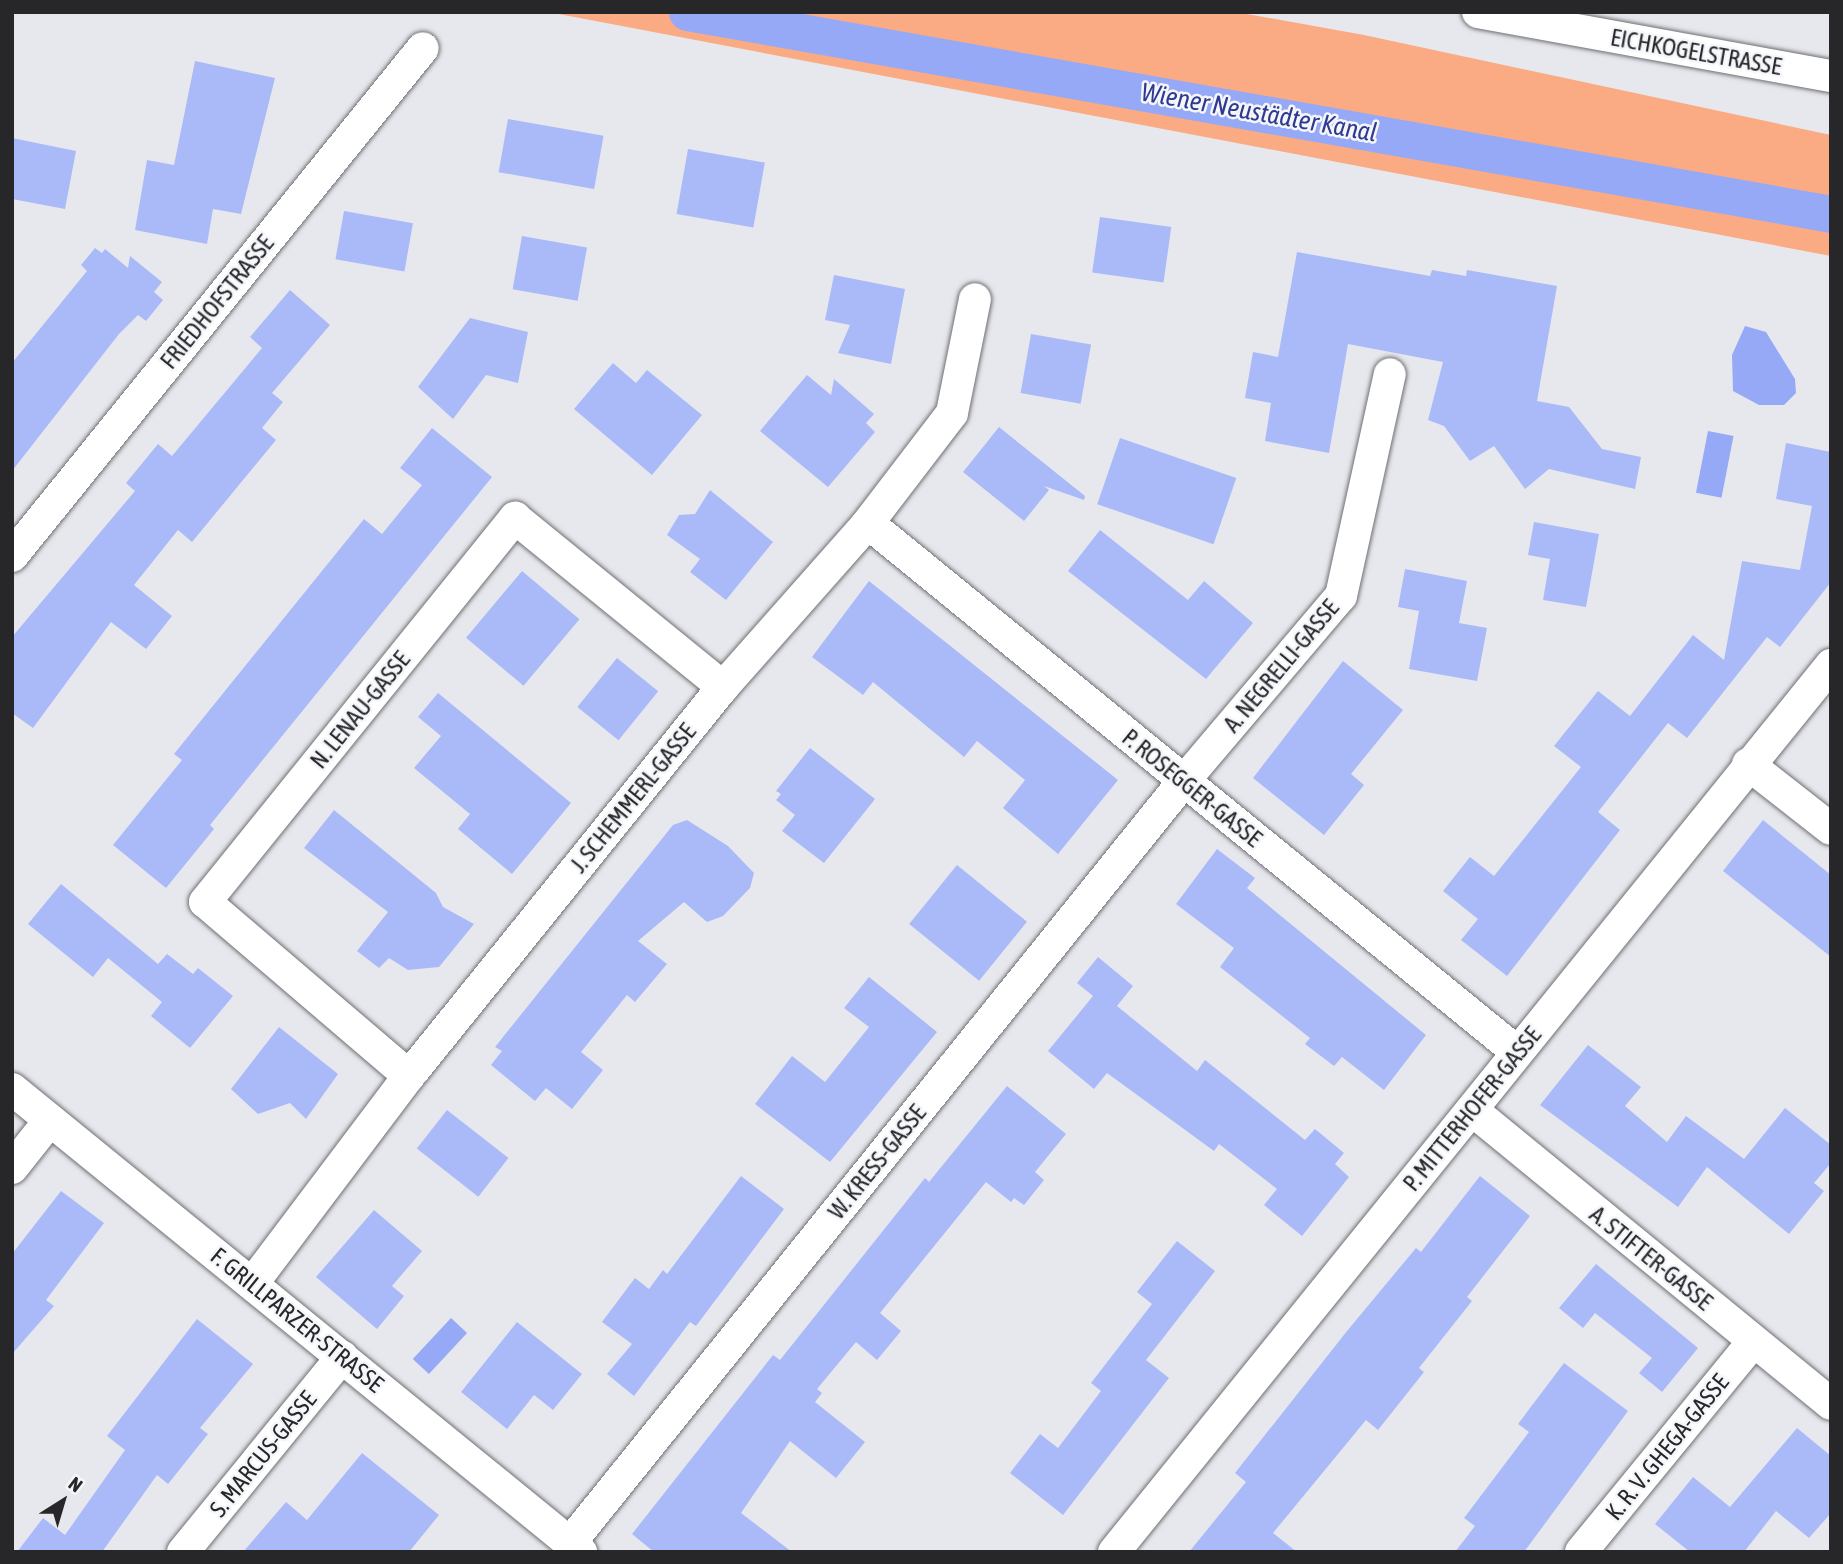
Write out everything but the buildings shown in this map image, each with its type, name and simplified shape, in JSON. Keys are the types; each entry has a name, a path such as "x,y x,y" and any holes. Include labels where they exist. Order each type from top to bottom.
{"street":[{"name":"EICHKOGELSTRASSE","path":"1478,12 1831,76"},
{"name":"FRIEDHOFSTRASSE","path":"12,556 423,48"},
{"name":"J. SCHEMMERL-GASSE","path":"252,1284 410,1076 723,687 868,523 953,413 975,299"},
{"name":"A. NEGRELLI-GASSE","path":"1183,782 1340,596 1390,374"},
{"name":"N. LENAU-GASSE","path":"410,1076 205,902 515,518 723,687"},
{"name":"P. ROSEGGER-GASSE","path":"868,523 1517,1052"},
{"name":"P. MITTERHOFER-GASSE","path":"1114,1552 1831,665"},
{"path":"1748,765 1831,829"},
{"name":"W. KRESS-GASSE","path":"576,1547 1183,782"},
{"name":"F. GRILLPARZER-STRASSE","path":"12,1089 576,1547"},
{"name":"A. STIFTER-GASSE","path":"1472,1110 1831,1404"},
{"path":"12,1168 50,1120"},
{"name":"K. R. V. GHEGA-GASSE","path":"1581,1552 1753,1342"},
{"name":"S. MARCUS-GASSE","path":"183,1552 342,1357"}],"shaded area":[{"path":"548,12 1236,12 1364,35 1831,135 1831,256"}],"water":[{"path":"1745,326 1766,332 1795,379 1796,393 1784,405 1759,405 1733,391 1732,355"},
{"path":"1708,431 1734,436 1722,498 1696,493"},
{"path":"451,1318 467,1333 429,1374 413,1359"}],"waterway":[{"name":"Wiener Neustädter Kanal","path":"687,12 1831,214"}]}
